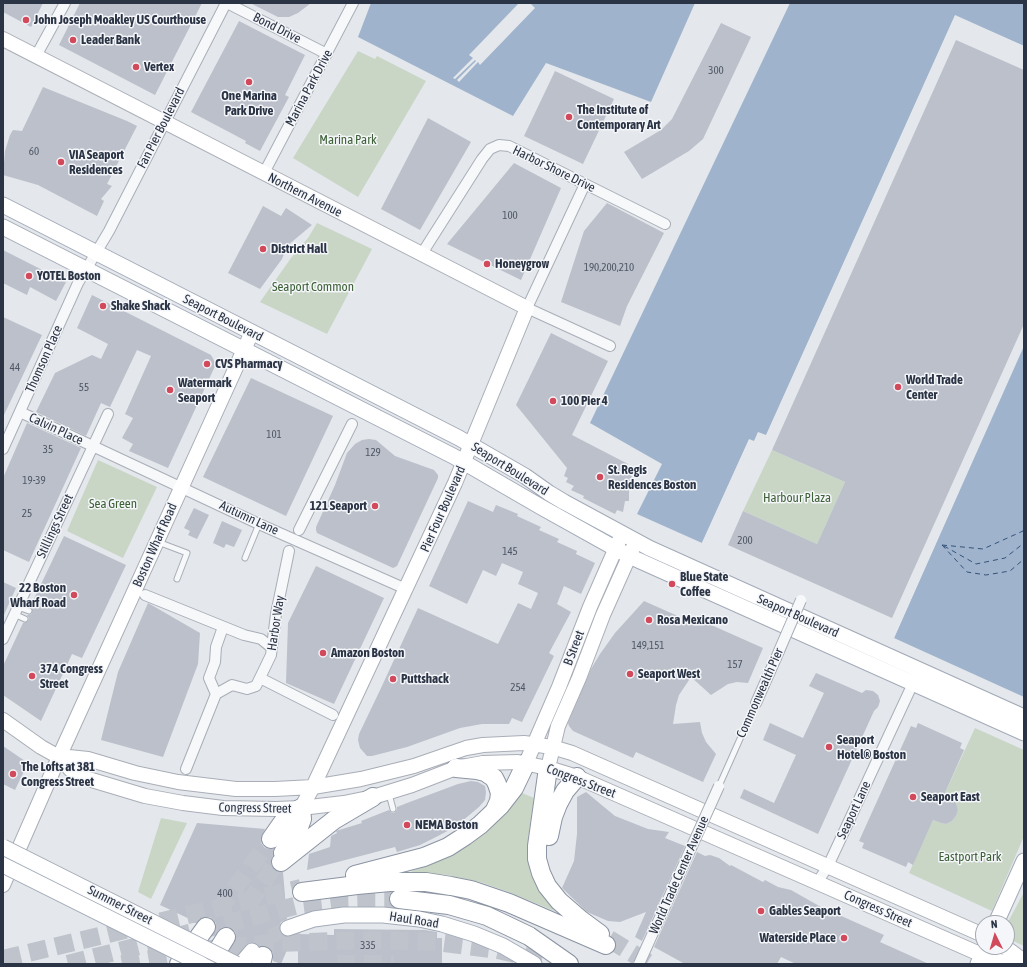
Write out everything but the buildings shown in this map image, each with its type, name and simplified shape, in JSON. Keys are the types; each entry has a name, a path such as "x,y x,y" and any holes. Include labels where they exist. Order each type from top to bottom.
{"highway":[{"path":"526,763 514,788 494,812 465,836 424,858 302,890 390,882 426,882 451,886 478,892 509,903 607,942 554,896 541,873 537,859 537,846 548,768"},
{"path":"456,768 485,772 494,778 498,784 500,793 498,805 494,812"},
{"path":"568,909 556,894 550,879 547,861 548,844 551,823 558,804 565,791 577,777"},
{"path":"271,839 286,819 301,808 302,819 299,827 281,859 334,820 381,795"},
{"path":"399,899 449,905 487,916 529,936 569,964"},
{"path":"179,964 206,927"},
{"path":"209,964 226,937"}],"main road":[{"name":"Northern Avenue","path":"3,39 527,308"},
{"name":"Seaport Boulevard","path":"3,205 471,444 525,476 554,496 622,534 698,571 1024,717"},
{"name":"Seaport Boulevard","path":"3,227 464,462 536,505 629,556 1024,733"},
{"name":"Pier Four Boulevard","path":"301,808 313,787 464,462 527,308"},
{"name":"Boston Wharf Road","path":"3,885 9,861 59,757 252,332"},
{"name":"B Street","path":"526,763 559,687 587,613 622,534"},
{"name":"B Street","path":"548,768 552,747 560,722 579,678 603,615 636,541"},
{"name":"Congress Street","path":"3,720 41,747 59,757 71,770 85,778 145,796 183,804 223,808 301,808 344,803 381,795 470,764 495,762 526,763 548,768 577,777 975,952"},
{"name":"Congress Street","path":"59,757 88,759 156,778 210,787 256,789 313,787 350,781 414,766 450,753 483,745 512,743 552,747 572,753 975,931"},
{"path":"381,795 389,780 406,773 414,766"},
{"name":"Summer Street","path":"3,847 236,964"},
{"name":"Summer Street","path":"9,861 201,964"},
{"path":"1000,915 1024,861"},
{"name":"Haul Road","path":"288,928 314,919 344,915 383,915 419,919 453,927 479,936 503,946 534,964"},
{"name":"Congress Street","path":"982,955 995,960 1015,964"},
{"path":"1015,955 1024,961"},
{"path":"240,964 259,957"}],"street":[{"path":"36,56 65,3"},
{"name":"Bond Drive","path":"227,3 327,54"},
{"name":"Fan Pier Boulevard","path":"86,270 109,231 164,122 227,3"},
{"name":"Marina Park Drive","path":"264,173 353,3"},
{"name":"Harbor Shore Drive","path":"422,254 482,159 490,149 501,145 509,146 665,224"},
{"name":"Pier Four Boulevard","path":"527,308 584,184"},
{"name":"Thomson Place","path":"3,449 76,287 86,270"},
{"name":"Northern Avenue","path":"527,308 610,346"},
{"name":"Calvin Place","path":"20,412 92,446"},
{"name":"Stillings Street","path":"3,638 108,414"},
{"path":"299,530 352,424"},
{"name":"Autumn Lane","path":"92,446 260,524 406,589"},
{"name":"Harbor Way","path":"216,694 232,685 247,689 256,686 271,655 276,614 290,551"},
{"path":"145,595 244,635 261,639 272,648"},
{"name":"Commonwealth Pier","path":"756,703 802,600"},
{"path":"186,769 216,694 209,678 215,662 216,647 224,626"},
{"name":"Seaport Lane","path":"817,883 828,866 920,670"},
{"path":"260,678 333,715"},
{"name":"World Trade Center Avenue","path":"639,964 718,786"}],"lane":[{"path":"246,558 260,524"},
{"path":"157,542 186,553 177,579"},
{"path":"18,607 32,605"},
{"path":"18,607 29,611"},
{"path":"18,607 25,619"},
{"name":"Commonwealth Pier","path":"718,786 756,703"},
{"path":"381,795 393,809"}],"green space":[{"name":"Marina Park","path":"358,51 375,59 377,56 426,81 358,197 293,158"},
{"name":"Seaport Common","path":"317,223 372,249 327,334 260,302 291,258 308,238"},
{"name":"Harbour Plaza","path":"772,450 845,482 817,544 743,511"},
{"name":"Sea Green","path":"98,460 157,487 123,558 67,531"},
{"name":"Eastport Park","path":"975,728 1024,750 1024,836 992,911 909,873 933,820 946,824 952,821 956,816 958,810 956,803 951,798 944,795"},
{"path":"522,793 534,798 528,839 528,856 530,865 558,911 557,912 480,882 447,875 412,872 451,855 469,845 498,820"},
{"path":"161,818 187,823 151,899 138,892"},
{"path":"1024,892 1024,946 1015,942 1015,915 1012,915"}],"water":[{"path":"371,3 695,3 651,102 546,63 513,116 358,37"},
{"path":"790,3 1024,3 1024,46 955,16 766,436 758,433 754,442 749,440 702,543 637,514 662,464 590,423"},
{"path":"1024,346 1024,697 894,638"}],"pier":[{"path":"519,3 530,3 535,8 480,65 478,62 459,82 457,80 476,61 475,60 455,79 453,78 473,58 469,55"},
{"path":"955,15 1024,46 1024,48 956,18 768,437 765,438 759,435 755,443 750,442 704,544 701,545 749,439 754,441 758,432 766,435"},
{"path":"1024,344 894,638 893,637 1022,345"}],"ferry route":[{"path":"942,545 983,549 1023,531 1024,528"},
{"path":"944,546 976,564 1005,558 1024,543"},
{"path":"942,545 967,572 986,575 1010,571 1024,559"}],"tunnel":[{"path":"218,911 271,839"},
{"path":"248,905 280,857"},
{"path":"3,959 301,888"},
{"path":"68,964 299,905 341,900 399,899"},
{"path":"252,951 270,937 288,928"},
{"path":"609,939 650,964"},
{"path":"122,964 203,950 272,943 373,940 437,942 498,950 558,964"},
{"path":"337,964 394,964"}],"place":[{"name":"John Joseph Moakley US Courthouse","path":"26,20"},
{"name":"Leader Bank","path":"73,40"},
{"name":"Vertex","path":"136,67"},
{"name":"One Marina Park Drive","path":"249,82"},
{"name":"The Institute of Contemporary Art","path":"569,117"},
{"name":"VIA Seaport Residences","path":"61,162"},
{"name":"District Hall","path":"263,249"},
{"name":"Honeygrow","path":"487,264"},
{"name":"YOTEL Boston","path":"29,276"},
{"name":"Shake Shack","path":"103,306"},
{"name":"CVS Pharmacy","path":"207,364"},
{"name":"World Trade Center","path":"898,387"},
{"name":"Watermark Seaport","path":"170,390"},
{"name":"100 Pier 4","path":"553,401"},
{"name":"St. Regis Residences Boston","path":"600,477"},
{"name":"121 Seaport","path":"375,506"},
{"name":"Blue State Coffee","path":"672,584"},
{"name":"22 Boston Wharf Road","path":"74,595"},
{"name":"Rosa Mexicano","path":"649,620"},
{"name":"Amazon Boston","path":"323,653"},
{"name":"Seaport West","path":"630,674"},
{"name":"374 Congress Street","path":"32,676"},
{"name":"Puttshack","path":"393,679"},
{"name":"Seaport Hotel® Boston","path":"829,747"},
{"name":"The Lofts at 381 Congress Street","path":"13,774"},
{"name":"Seaport East","path":"913,797"},
{"name":"NEMA Boston","path":"407,825"},
{"name":"Gables Seaport","path":"761,911"},
{"name":"Waterside Place","path":"844,938"}]}
